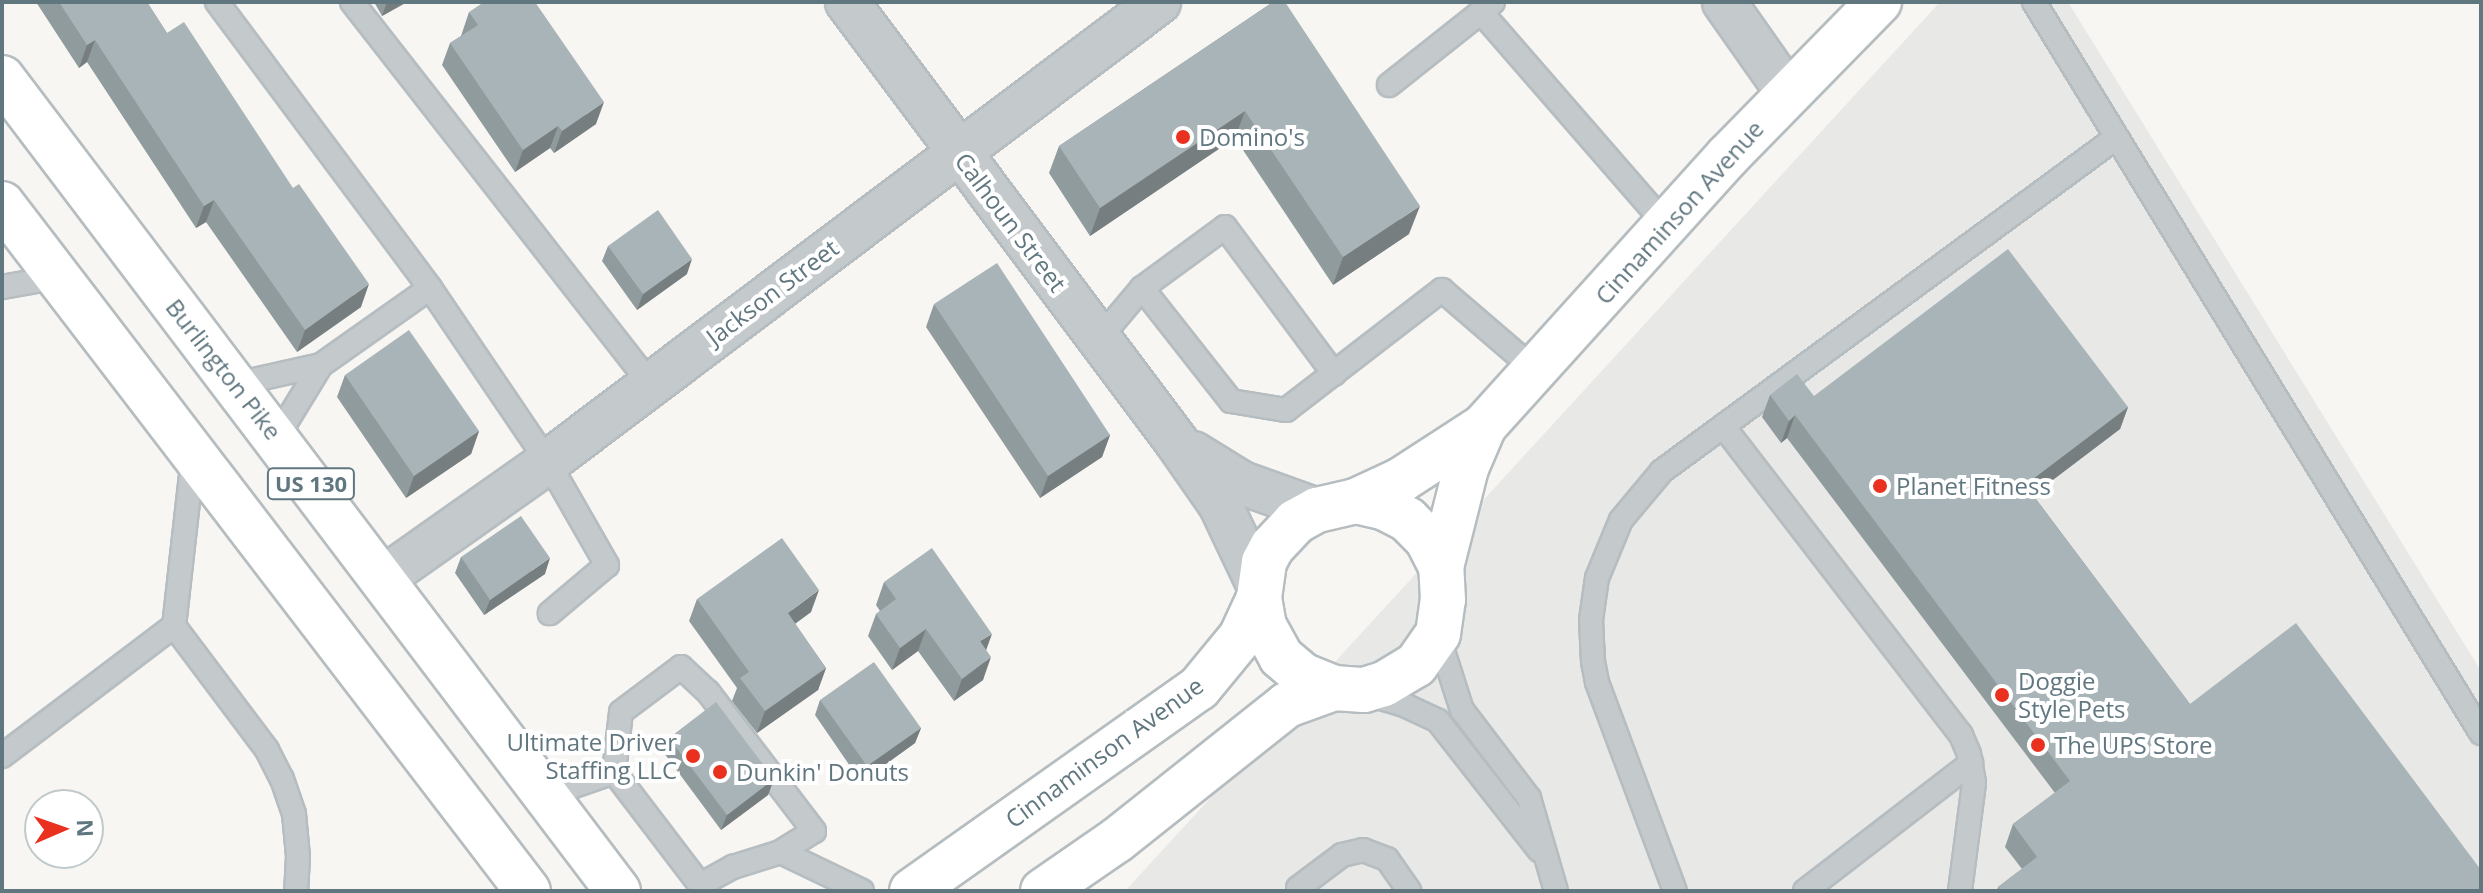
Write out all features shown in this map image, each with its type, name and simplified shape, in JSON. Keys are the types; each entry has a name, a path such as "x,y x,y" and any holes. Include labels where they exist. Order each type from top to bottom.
{"main road":[{"name":"Cinnaminson Avenue","path":"912,891 1199,688 1241,637 1259,592 1264,562 1272,547 1295,522 1440,458 1484,426 1788,93 1879,2"},
{"name":"Burlington Pike","path":"2,78 618,891"},
{"name":"US 130","path":"2,204 528,891"},
{"name":"Cinnaminson Avenue","path":"1438,634 1443,600 1441,567 1466,468 1484,426"},
{"name":"Calhoun Street","path":"1336,505 1383,507 1408,520 1427,539 1441,567"},
{"name":"Calhoun Street","path":"1259,592 1267,634 1281,657 1304,676 1343,689"},
{"path":"1043,891 1117,840 1287,705 1343,689 1384,684 1401,677 1425,656 1438,634"},
{"path":"496,850 511,891"}],"street":[{"name":"Calhoun Street","path":"847,2 1220,504 1259,592"},
{"name":"Jackson Street","path":"382,579 548,462 1159,2"},
{"path":"1724,2 1788,93"},
{"name":"Calhoun Street","path":"1176,441 1242,483 1336,505"}],"lane":[{"path":"217,2 430,288 548,462 607,565 550,613"},
{"path":"352,2 650,384"},
{"path":"2034,2 2481,733"},
{"path":"1389,85 1487,7 1666,225"},
{"path":"1675,891 1597,682 1591,641 1593,599 1603,558 1633,502 1662,471 2117,137"},
{"path":"1099,339 1142,288 1225,227 1334,374"},
{"path":"2,287 58,277"},
{"path":"236,384 321,365 430,288"},
{"path":"1142,288 1231,401 1286,410 1442,290 1535,370"},
{"path":"277,437 321,365"},
{"path":"1723,426 1961,735 1971,763 1973,793 1960,891"},
{"path":"193,456 174,626 267,750 282,779 294,814 298,856 296,891"},
{"path":"2,756 174,626"},
{"name":"Calhoun Street","path":"1438,634 1462,710 1529,798 1556,891"},
{"path":"681,667 708,692 814,831 781,852 733,867 699,888 614,772 621,712 681,667"},
{"name":"Calhoun Street","path":"1343,689 1402,704 1438,721 1545,857"},
{"path":"1805,891 1971,763"},
{"path":"545,796 614,772"},
{"path":"1297,890 1342,855 1363,850 1387,859 1409,891"},
{"path":"781,852 862,891"}],"shaded area":[{"path":"1940,2 2068,2 2481,671 2481,891 1125,891"}],"building":[{"path":"59,2 147,2 167,33 184,22 293,188 299,184 369,284 305,330 214,200 204,206 95,40 87,45"},
{"path":"484,2 535,2 604,102 562,131 558,126 523,150 450,43 478,25 469,12"},
{"path":"1273,2 1285,2 1420,206 1343,257 1245,111 1100,208 1059,146"},
{"path":"658,210 692,259 643,294 608,246"},
{"path":"2008,249 2128,407 2025,485 2190,704 2296,623 2481,870 2481,891 2001,891 1998,887 2037,857 2013,824 2070,781 1795,415 1789,421 1770,395 1797,374 1814,396"},
{"path":"997,263 1110,435 1048,476 934,304"},
{"path":"409,330 479,431 414,476 345,375"},
{"path":"521,516 550,558 490,600 461,557"},
{"path":"782,538 819,590 788,613 826,668 765,711 740,678 749,672 697,599"},
{"path":"932,548 992,634 980,641 991,657 962,679 926,629 900,648 876,614 896,599 884,582"},
{"path":"874,662 921,728 867,766 820,700"},
{"path":"716,702 774,779 727,815 669,738"}],"place":[{"name":"Domino's","path":"1183,137"},
{"name":"Planet Fitness","path":"1880,486"},
{"name":"Doggie Style Pets","path":"2002,695"},
{"name":"The UPS Store","path":"2038,745"},
{"name":"Ultimate Driver Staffing LLC","path":"693,756"},
{"name":"Dunkin' Donuts","path":"720,772"}]}
